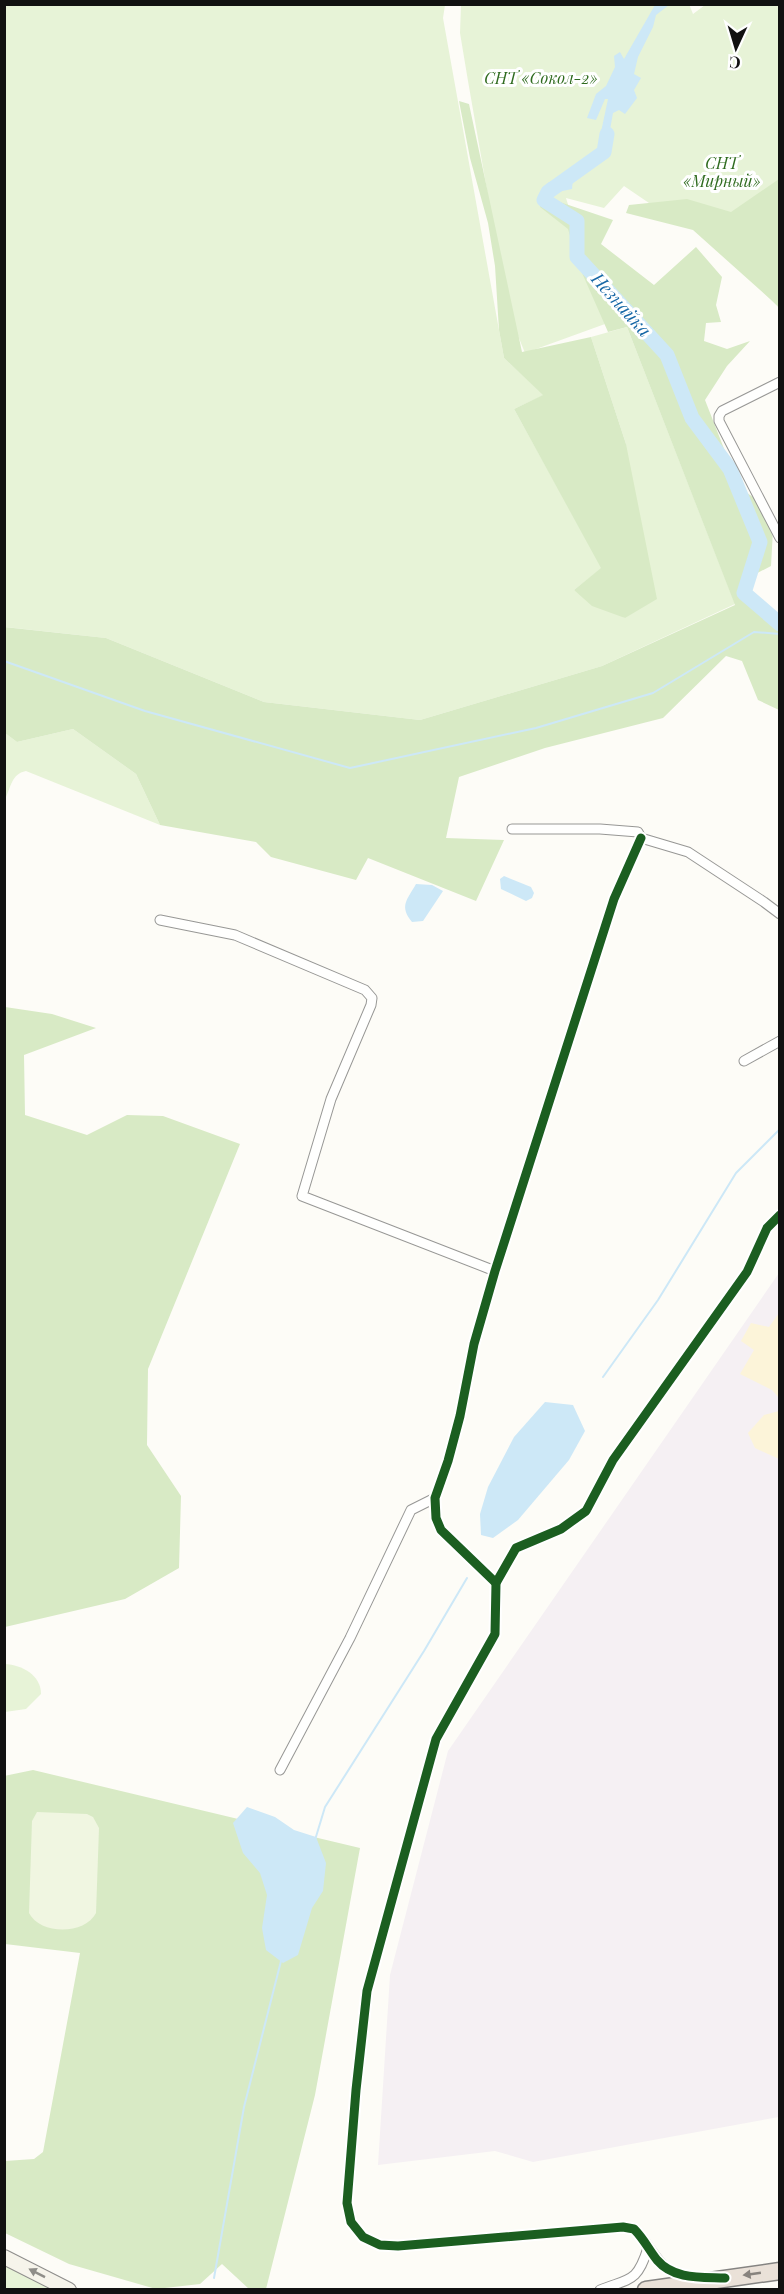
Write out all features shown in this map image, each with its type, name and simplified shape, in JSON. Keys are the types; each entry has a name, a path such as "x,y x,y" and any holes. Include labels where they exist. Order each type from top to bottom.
{"highway":[{"path":"646,2289 780,2271"}],"main road":[{"path":"4,2258 69,2289"}],"street":[{"path":"780,382 722,411 719,420 780,538"},
{"path":"512,829 600,829 638,832 641,838 688,852 780,914"},
{"path":"496,1583 441,1530 436,1518 435,1498 460,1416 474,1344 495,1271 614,899 641,838"},
{"path":"160,920 235,935 365,990 372,998 371,1005 331,1099 302,1196 495,1271"},
{"path":"744,1061 780,1041"},
{"path":"725,2278 686,2276 674,2273 661,2265 634,2229 614,2227 389,2246 363,2237 351,2222 348,2212 356,2090 367,1991 436,1739 495,1634 496,1583 516,1548 561,1529 586,1511 613,1460 747,1272 767,1228 780,1215"},
{"path":"280,1770 350,1638 411,1510 435,1498"},
{"path":"600,2289 623,2283 634,2277 648,2248"}],"shaded area":[{"path":"779,1273 779,2117 533,2162 495,2151 378,2165 390,1975 448,1751"}],"green space":[{"path":"689,4 693,14 705,5 779,5 779,308 700,228 649,203 624,186 604,208 566,198 605,324 525,353 508,311 460,33 461,5"},
{"path":"5,5 445,5 443,18 504,358 544,395 514,409 602,568 574,590 625,618 626,444 591,337 627,327 735,604 602,666 420,720 264,702 106,638 5,627"},
{"path":"459,101 469,104 522,352 591,337 626,444 657,599 625,618 592,606 574,590 601,568 514,409 543,395 504,358 499,330 495,266 488,223 470,158"},
{"path":"779,179 779,307 693,230 626,213 629,205 687,199 731,212"},
{"path":"542,196 613,220 601,244 654,285 696,247 722,277 716,305 721,322 706,323 704,341 727,349 750,341 727,366 705,400 739,487 761,503 773,530 771,566 742,581 773,614 779,616 779,710 758,700 742,661 726,656 663,718 545,748 459,777 446,838 504,840 476,901 368,858 356,880 271,857 256,842 160,825 136,774 73,729 17,742 5,733 4,627 106,638 264,702 420,720 602,666 735,605 627,327 608,332 579,266 568,229 540,207"},
{"path":"73,729 136,774 160,825 26,771 14,778 5,799 5,733 17,742"},
{"path":"5,1007 52,1014 96,1028 24,1055 25,1115 87,1135 127,1115 163,1116 240,1144 148,1369 147,1445 181,1496 179,1568 125,1599 5,1627"},
{"path":"5,1664 24,1669 38,1681 41,1694 26,1709 5,1712"},
{"path":"33,1770 360,1848 315,2095 266,2289 249,2289 222,2264 200,2284 156,2289 69,2264 5,2233 5,2161 34,2159 43,2152 80,1953 5,1944 4,1776"},
{"path":"37,1812 87,1814 93,1817 99,1828 96,1913 82,1925 62,1930 52,1928 35,1920 29,1913 32,1821"},
{"path":"5,2265 56,2289 5,2289"}],"sand":[{"path":"779,1313 779,1398 772,1390 740,1374 754,1350 741,1341 751,1323 769,1327"},
{"path":"780,1411 779,1459 755,1448 748,1433 764,1415"}],"water":[{"path":"655,5 669,5 656,15 653,27 638,57 634,74 641,78 634,90 637,98 625,114 619,110 613,113 606,152 601,152 601,132 608,99 605,99 596,120 587,118 596,94 606,86 615,67 614,56 620,52 624,59"},
{"path":"579,168 582,172 573,179 572,189 548,194 542,192 547,183 569,177"},
{"path":"504,876 531,887 534,893 532,898 526,901 501,889 500,879"},
{"path":"416,884 432,885 443,891 423,921 412,922 405,907"},
{"path":"545,1402 573,1405 585,1431 569,1460 518,1520 493,1538 481,1535 480,1514 488,1487 514,1437"},
{"path":"247,1807 275,1817 294,1830 316,1837 326,1863 323,1891 312,1908 298,1955 283,1963 266,1950 262,1928 267,1895 260,1873 243,1853 233,1823"}],"waterway":[{"name":"Незнайка","path":"607,134 604,152 548,192 544,200 577,221 577,257 667,355 692,418 730,469 760,542 744,593 780,624"},
{"path":"4,661 145,711 350,768 536,728 653,693 754,632 780,634"},
{"path":"603,1377 658,1300 736,1173 780,1129"},
{"path":"315,1840 325,1807 424,1651 467,1578"},
{"path":"214,2278 244,2107 281,1961"}],"cycle path":[{"path":"496,1583 441,1530 436,1518 435,1498 460,1416 474,1344 495,1271 614,899 641,838"},
{"path":"725,2278 689,2276 672,2271 657,2260 634,2229 623,2227 398,2246 380,2245 363,2237 351,2222 347,2203 367,1991 436,1739 495,1634 496,1583 516,1548 561,1529 586,1511 613,1460 747,1272 767,1228 780,1215"}],"park label":[{"name":"СНТ «Сокол-2»","path":"541,78"},
{"name":"СНТ «Мирный»","path":"722,172"}]}
